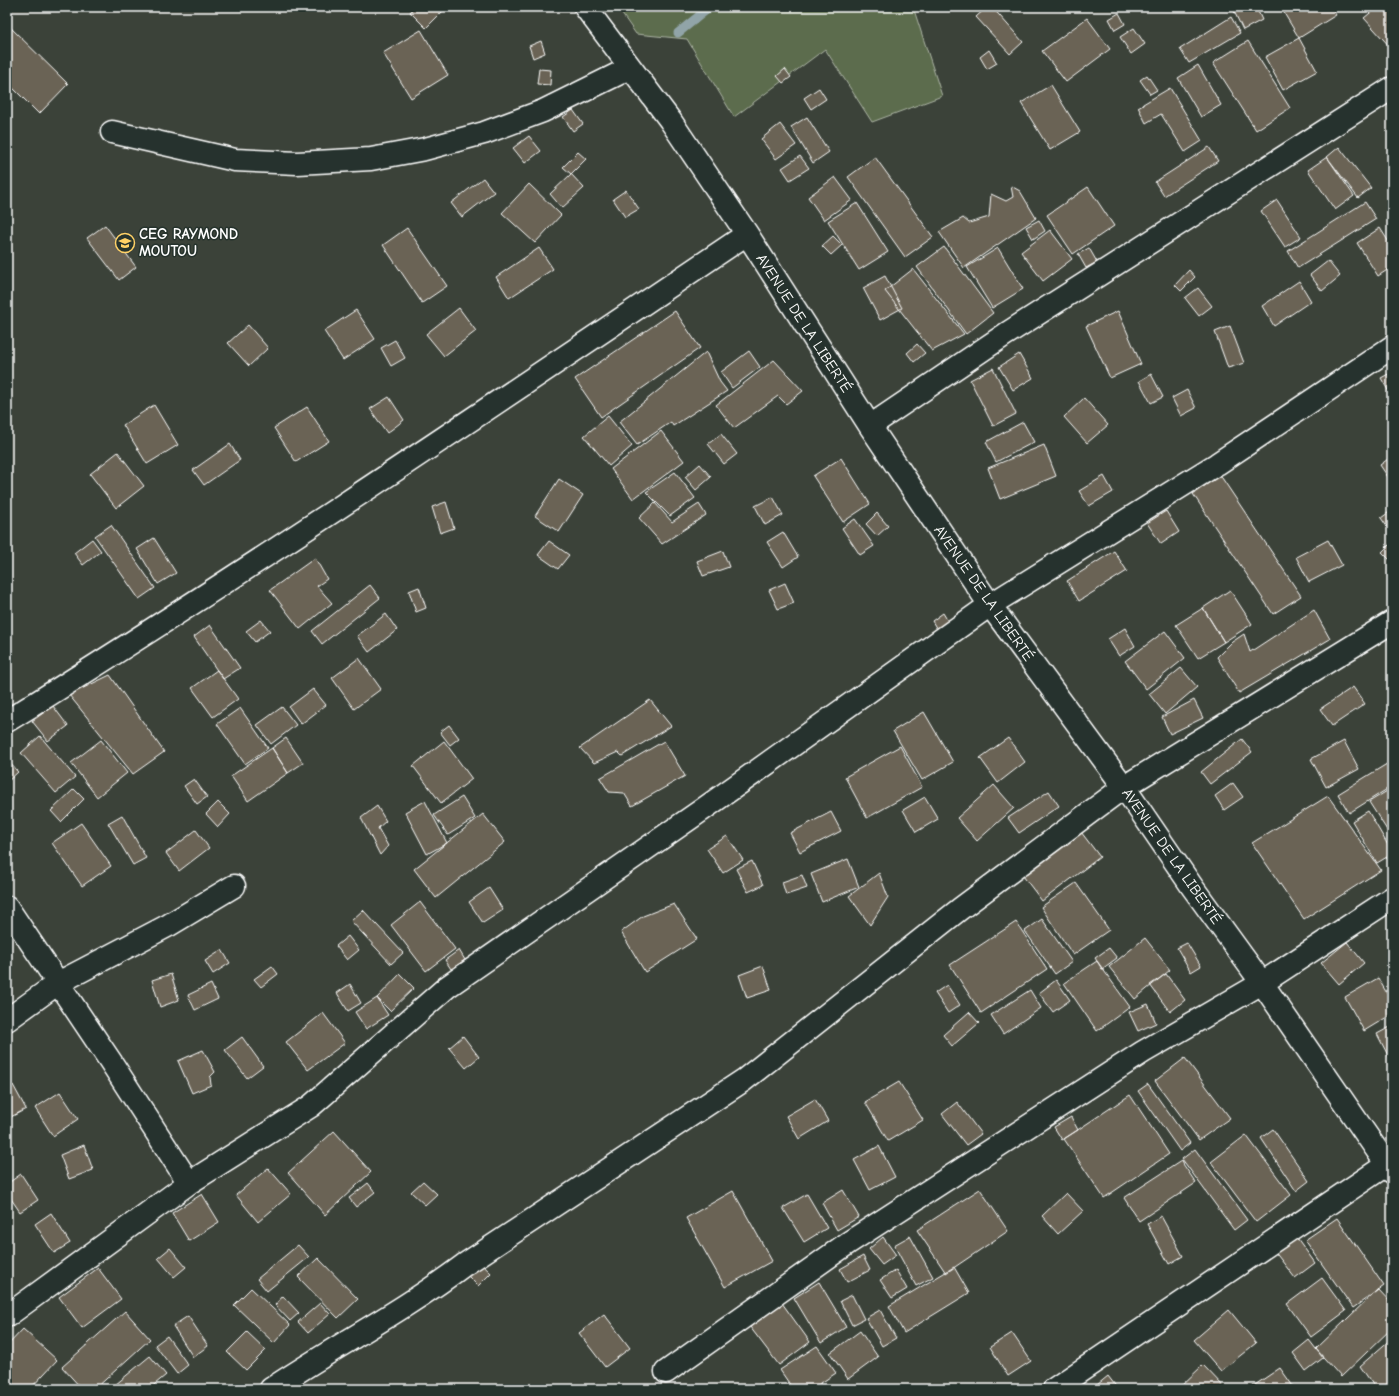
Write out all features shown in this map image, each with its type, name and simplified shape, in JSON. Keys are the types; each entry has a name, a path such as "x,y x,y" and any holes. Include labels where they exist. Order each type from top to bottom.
{"street":[{"name":"AVENUE DE LA LIBERTÉ","path":"585,7 670,120 747,234 870,426 990,605 1124,787 1193,888 1262,983 1390,1166"},
{"path":"112,132 235,160 297,163 371,159 425,149 484,133 543,111 630,68"},
{"path":"870,426 1006,334 1392,88"},
{"path":"7,721 119,651 439,442 747,234"},
{"path":"7,1316 189,1183 311,1106 447,988 702,810 990,605 1217,464 1392,347"},
{"path":"271,1389 437,1286 464,1266 744,1080 960,909 1124,787 1392,622"},
{"path":"7,1020 58,983 169,925 234,886"},
{"path":"666,1372 848,1243 1143,1052 1262,983 1392,898"},
{"path":"7,907 189,1183"},
{"path":"1054,1389 1390,1166"}],"green space":[{"path":"617,7 913,7 942,96 872,122 825,49 734,117 687,39 636,34"}],"building":[{"path":"415,7 443,7 445,9 426,28 410,12"},
{"path":"987,7 992,7 1023,42 1010,54 976,17"},
{"path":"1232,7 1256,7 1262,20 1243,30"},
{"path":"1295,7 1331,7 1336,15 1299,38 1284,13"},
{"path":"1376,7 1392,7 1392,49 1364,18"},
{"path":"1119,13 1125,24 1115,30 1109,19"},
{"path":"1231,17 1240,33 1189,63 1180,49"},
{"path":"1087,18 1110,49 1066,82 1042,51"},
{"path":"7,24 68,84 39,114 7,82"},
{"path":"1134,28 1145,44 1131,54 1120,37"},
{"path":"421,30 448,75 411,98 383,53"},
{"path":"1299,38 1317,71 1283,90 1265,57"},
{"path":"541,41 545,53 533,58 529,46"},
{"path":"1248,41 1290,108 1256,130 1213,63"},
{"path":"989,50 997,63 987,69 980,57"},
{"path":"1198,65 1221,105 1201,117 1178,78"},
{"path":"539,69 551,70 550,85 537,84"},
{"path":"785,69 791,77 783,83 777,76"},
{"path":"1147,75 1157,90 1150,94 1140,80"},
{"path":"1051,85 1080,132 1050,150 1021,103"},
{"path":"819,88 826,99 811,109 804,98"},
{"path":"1170,88 1202,141 1185,152 1161,114 1146,123 1138,107"},
{"path":"573,110 583,124 573,131 563,117"},
{"path":"807,117 829,152 813,163 791,127"},
{"path":"780,124 796,145 776,159 761,139"},
{"path":"529,136 541,151 525,163 513,148"},
{"path":"1209,147 1218,161 1164,196 1155,182"},
{"path":"1339,147 1371,188 1358,198 1327,157"},
{"path":"578,152 586,159 571,174 563,167"},
{"path":"800,156 809,168 790,180 782,168"},
{"path":"875,157 933,237 905,257 848,177"},
{"path":"1327,157 1354,196 1335,210 1308,170"},
{"path":"571,174 584,188 562,208 550,194"},
{"path":"835,177 852,200 824,220 808,197"},
{"path":"483,178 494,192 462,217 451,203"},
{"path":"529,184 561,215 535,243 502,213"},
{"path":"1011,186 1020,191 1036,218 964,268 939,232 963,218 969,223 989,217 991,194 1006,201 1013,197"},
{"path":"1088,187 1114,226 1073,254 1047,215"},
{"path":"626,190 639,209 625,217 613,199"},
{"path":"1277,200 1301,237 1285,247 1261,211"},
{"path":"1365,202 1376,219 1298,268 1288,251"},
{"path":"857,203 888,252 859,270 828,221"},
{"path":"1039,220 1045,231 1033,239 1026,227"},
{"path":"105,225 136,267 119,280 87,238"},
{"path":"407,228 447,286 422,303 383,245"},
{"path":"1380,228 1392,247 1392,267 1378,276 1357,243"},
{"path":"1050,230 1072,259 1043,281 1021,252"},
{"path":"833,236 842,245 831,255 822,246"},
{"path":"944,247 993,313 966,334 917,267"},
{"path":"539,248 553,269 509,298 496,277"},
{"path":"998,248 1023,289 992,308 967,267"},
{"path":"1089,248 1097,262 1086,268 1078,254"},
{"path":"1328,261 1340,276 1322,291 1310,275"},
{"path":"913,269 964,334 932,351 885,291"},
{"path":"1189,270 1195,277 1181,291 1175,285"},
{"path":"885,276 902,308 880,320 863,288"},
{"path":"1299,281 1311,301 1274,326 1262,306"},
{"path":"1198,288 1212,306 1199,316 1185,298"},
{"path":"459,308 476,331 444,356 426,334"},
{"path":"356,310 375,339 343,360 324,331"},
{"path":"675,311 700,348 601,417 575,379"},
{"path":"1118,311 1141,364 1110,378 1086,326"},
{"path":"248,325 268,348 249,366 228,343"},
{"path":"1230,326 1244,363 1228,368 1215,332"},
{"path":"395,340 405,358 391,366 381,348"},
{"path":"917,344 925,353 914,362 907,353"},
{"path":"749,351 760,367 732,388 721,372"},
{"path":"706,352 720,382 727,391 673,426 671,422 637,445 619,422"},
{"path":"1019,354 1033,378 1013,390 999,367"},
{"path":"774,360 803,391 786,404 778,396 734,428 716,405"},
{"path":"993,368 1016,414 993,426 970,380"},
{"path":"1392,372 1392,390 1389,392 1381,378"},
{"path":"1151,374 1163,397 1151,403 1139,381"},
{"path":"1187,390 1196,408 1181,416 1172,398"},
{"path":"389,397 404,420 387,433 370,409"},
{"path":"1084,398 1108,425 1087,443 1064,417"},
{"path":"154,405 178,445 147,464 123,425"},
{"path":"307,407 329,441 296,462 274,428"},
{"path":"608,416 632,446 609,466 584,436"},
{"path":"1023,422 1034,442 996,462 986,442"},
{"path":"661,431 684,461 633,499 611,469"},
{"path":"721,434 737,454 724,464 708,444"},
{"path":"230,444 240,460 204,485 193,470"},
{"path":"1044,445 1056,476 1000,499 988,468"},
{"path":"118,452 144,486 116,508 90,474"},
{"path":"1392,456 1392,483 1380,465"},
{"path":"841,458 870,504 843,522 813,476"},
{"path":"700,464 711,477 696,490 685,477"},
{"path":"675,472 695,498 670,516 646,492"},
{"path":"1220,475 1301,596 1273,614 1193,494"},
{"path":"1104,476 1113,492 1089,506 1079,491"},
{"path":"559,479 583,495 559,532 535,516"},
{"path":"773,497 783,515 765,525 755,506"},
{"path":"446,502 454,528 440,533 432,507"},
{"path":"655,503 672,522 699,504 706,515 662,544 639,518"},
{"path":"1392,510 1392,525 1388,528 1381,518"},
{"path":"1166,511 1179,532 1161,544 1147,523"},
{"path":"877,513 888,526 877,536 866,524"},
{"path":"855,519 874,546 860,555 842,528"},
{"path":"111,525 155,588 139,599 95,536"},
{"path":"783,532 798,557 783,567 767,542"},
{"path":"154,538 176,573 158,584 137,549"},
{"path":"92,539 101,551 83,565 74,553"},
{"path":"1328,540 1342,565 1309,582 1296,557"},
{"path":"549,541 569,555 558,569 538,555"},
{"path":"1392,542 1392,562 1382,552"},
{"path":"723,551 729,567 703,576 697,561"},
{"path":"1114,551 1127,571 1079,601 1067,581"},
{"path":"315,558 327,579 317,586 332,603 300,629 270,590"},
{"path":"785,583 794,603 778,609 769,590"},
{"path":"370,585 380,598 322,644 312,631"},
{"path":"419,587 426,608 416,612 409,591"},
{"path":"1230,590 1252,624 1224,642 1203,608"},
{"path":"1203,608 1224,642 1198,658 1176,625"},
{"path":"1314,610 1330,639 1239,693 1217,657 1232,642 1244,634 1250,652"},
{"path":"943,613 949,623 938,631 932,621"},
{"path":"386,614 397,630 369,652 357,636"},
{"path":"261,620 270,631 255,642 246,631"},
{"path":"210,625 240,668 223,679 194,637"},
{"path":"1125,628 1135,646 1119,656 1108,639"},
{"path":"1165,631 1185,658 1146,689 1125,661"},
{"path":"359,658 381,689 354,709 332,678"},
{"path":"1181,668 1197,687 1165,714 1149,694"},
{"path":"217,670 238,699 213,717 192,688"},
{"path":"110,675 164,752 133,774 69,695"},
{"path":"1353,687 1365,704 1332,726 1320,709"},
{"path":"313,689 326,705 301,724 289,707"},
{"path":"650,700 671,726 622,756 618,752 594,763 580,748"},
{"path":"1194,700 1203,718 1170,734 1162,717"},
{"path":"53,706 68,726 48,741 32,721"},
{"path":"282,707 296,725 271,744 257,725"},
{"path":"240,708 268,748 245,764 217,724"},
{"path":"924,712 953,762 922,780 893,731"},
{"path":"449,725 459,738 450,745 440,732"},
{"path":"40,736 75,777 56,793 21,753"},
{"path":"286,738 303,763 288,773 272,748"},
{"path":"1008,738 1025,762 998,783 980,758"},
{"path":"1242,739 1252,752 1210,784 1201,772"},
{"path":"101,740 127,773 97,797 71,763"},
{"path":"444,741 472,779 441,803 413,766"},
{"path":"664,741 685,776 632,806 624,793 609,792 600,778"},
{"path":"1344,741 1359,769 1326,787 1311,759"},
{"path":"900,746 922,787 867,818 845,777"},
{"path":"272,748 288,773 248,801 231,776"},
{"path":"7,760 18,772 7,782"},
{"path":"1390,762 1392,765 1392,786 1349,813 1338,794"},
{"path":"194,779 207,797 197,804 184,786"},
{"path":"1233,783 1243,797 1224,810 1215,796"},
{"path":"994,785 1014,808 977,841 957,818"},
{"path":"1392,788 1392,838 1369,802"},
{"path":"74,789 84,799 61,822 51,811"},
{"path":"1049,791 1059,806 1019,833 1008,818"},
{"path":"1328,796 1381,870 1304,919 1252,843"},
{"path":"462,797 475,818 448,835 434,815"},
{"path":"925,797 938,819 916,832 903,810"},
{"path":"425,801 447,843 427,854 405,812"},
{"path":"218,802 230,814 218,827 206,814"},
{"path":"377,806 386,821 378,828 388,846 380,855 361,818"},
{"path":"1368,811 1392,852 1392,854 1377,863 1352,821"},
{"path":"831,812 841,831 800,852 790,833"},
{"path":"483,814 505,842 436,898 414,869"},
{"path":"122,815 146,858 133,865 108,823"},
{"path":"81,823 111,866 82,886 52,843"},
{"path":"196,830 209,848 179,871 166,853"},
{"path":"1081,832 1100,857 1042,901 1023,876"},
{"path":"727,836 743,860 723,873 707,849"},
{"path":"848,859 859,887 822,902 811,874"},
{"path":"752,861 763,885 748,892 736,869"},
{"path":"879,873 888,897 870,925 849,896"},
{"path":"802,875 807,888 786,895 782,882"},
{"path":"1076,883 1109,930 1073,955 1041,907"},
{"path":"489,888 503,910 483,923 469,902"},
{"path":"420,902 455,949 426,971 391,925"},
{"path":"674,904 697,939 645,972 621,932 643,916"},
{"path":"363,910 403,953 391,964 351,921"},
{"path":"1042,919 1072,962 1055,974 1025,931"},
{"path":"1016,922 1047,969 981,1013 950,965"},
{"path":"348,936 359,950 347,960 336,946"},
{"path":"1145,938 1170,970 1135,999 1109,967"},
{"path":"1347,942 1364,963 1339,984 1321,963"},
{"path":"1187,943 1201,966 1191,972 1177,948"},
{"path":"1109,948 1117,958 1102,969 1095,958"},
{"path":"222,950 230,963 213,974 205,961"},
{"path":"459,950 465,960 451,969 445,960"},
{"path":"1097,961 1130,1007 1097,1031 1064,983"},
{"path":"272,966 278,974 261,987 254,979"},
{"path":"763,966 771,990 747,998 739,975"},
{"path":"171,974 179,1000 160,1007 152,980"},
{"path":"400,974 414,988 390,1011 377,998"},
{"path":"1166,974 1185,1000 1170,1012 1150,985"},
{"path":"1378,978 1392,1002 1392,1014 1364,1031 1345,997"},
{"path":"1056,980 1070,1000 1053,1012 1039,993"},
{"path":"211,984 218,999 195,1010 188,995"},
{"path":"350,984 361,1003 348,1011 337,993"},
{"path":"947,985 960,1005 948,1013 935,993"},
{"path":"1030,990 1041,1008 1003,1034 991,1015"},
{"path":"377,998 388,1015 366,1029 355,1012"},
{"path":"1148,1004 1156,1023 1138,1031 1129,1012"},
{"path":"969,1012 979,1023 952,1046 943,1035"},
{"path":"323,1013 345,1043 308,1070 286,1042"},
{"path":"1392,1026 1392,1063 1377,1034"},
{"path":"463,1036 479,1057 466,1068 449,1048"},
{"path":"242,1037 263,1066 247,1078 225,1050"},
{"path":"203,1050 215,1072 210,1077 211,1085 192,1093 178,1061"},
{"path":"1185,1058 1230,1118 1199,1140 1155,1081"},
{"path":"899,1082 923,1120 888,1141 865,1102"},
{"path":"1148,1084 1190,1143 1180,1151 1138,1091"},
{"path":"13,1085 26,1109 7,1119 7,1088"},
{"path":"60,1092 78,1119 53,1136 35,1108"},
{"path":"1130,1095 1169,1154 1104,1198 1064,1139"},
{"path":"815,1099 828,1121 799,1139 786,1116"},
{"path":"957,1102 981,1134 966,1145 942,1114"},
{"path":"1071,1117 1078,1130 1062,1140 1054,1127"},
{"path":"1273,1129 1309,1181 1296,1191 1261,1138"},
{"path":"334,1131 371,1172 325,1215 288,1173"},
{"path":"1246,1135 1291,1195 1256,1222 1211,1162"},
{"path":"84,1145 93,1170 69,1179 60,1155"},
{"path":"879,1146 895,1177 870,1190 854,1160"},
{"path":"1195,1149 1247,1220 1234,1230 1182,1159"},
{"path":"1181,1161 1196,1183 1139,1221 1124,1198"},
{"path":"268,1168 291,1194 258,1222 236,1195"},
{"path":"21,1174 38,1200 20,1212 7,1193 7,1184"},
{"path":"423,1181 437,1194 425,1205 411,1192"},
{"path":"368,1183 375,1192 356,1207 349,1198"},
{"path":"980,1189 1008,1231 946,1273 917,1230"},
{"path":"843,1190 859,1217 837,1230 822,1203"},
{"path":"733,1191 772,1261 725,1287 686,1218"},
{"path":"1066,1193 1083,1211 1058,1234 1042,1216"},
{"path":"202,1194 219,1222 189,1241 172,1213"},
{"path":"807,1194 827,1228 804,1242 783,1208"},
{"path":"51,1213 70,1243 54,1253 35,1224"},
{"path":"1161,1216 1183,1256 1169,1264 1147,1224"},
{"path":"1337,1218 1384,1286 1353,1308 1305,1240"},
{"path":"1292,1231 1315,1263 1295,1278 1271,1247"},
{"path":"910,1236 933,1277 916,1286 894,1245"},
{"path":"883,1237 896,1255 882,1265 869,1249"},
{"path":"298,1245 309,1257 267,1291 257,1279"},
{"path":"170,1248 186,1267 174,1277 158,1258"},
{"path":"470,1253 491,1273 478,1286 458,1266"},
{"path":"863,1256 870,1270 847,1282 840,1269"},
{"path":"318,1258 358,1299 338,1318 298,1277"},
{"path":"954,1267 969,1293 904,1333 889,1306"},
{"path":"98,1268 121,1299 82,1328 59,1297"},
{"path":"896,1270 907,1289 892,1298 880,1280"},
{"path":"1322,1278 1346,1311 1311,1337 1287,1304"},
{"path":"819,1282 846,1327 821,1343 794,1298"},
{"path":"251,1288 290,1325 274,1343 234,1305"},
{"path":"1378,1289 1392,1304 1392,1328 1341,1377 1316,1349"},
{"path":"852,1295 864,1319 852,1325 840,1301"},
{"path":"283,1296 299,1313 290,1321 275,1305"},
{"path":"320,1303 330,1314 308,1333 298,1322"},
{"path":"782,1303 810,1342 779,1365 750,1327"},
{"path":"880,1310 896,1338 882,1346 866,1318"},
{"path":"1229,1310 1256,1343 1221,1371 1194,1340"},
{"path":"125,1311 150,1339 95,1389 82,1389 62,1367"},
{"path":"604,1314 630,1348 605,1367 579,1333"},
{"path":"188,1316 208,1346 193,1357 173,1326"},
{"path":"23,1329 57,1360 30,1389 7,1389 7,1346"},
{"path":"860,1331 878,1357 848,1379 830,1353"},
{"path":"247,1332 266,1350 246,1370 227,1352"},
{"path":"1012,1333 1031,1361 1008,1376 990,1347"},
{"path":"167,1336 188,1365 177,1374 155,1345"},
{"path":"1392,1338 1392,1389 1376,1389 1360,1366"},
{"path":"1309,1340 1323,1358 1306,1371 1293,1353"},
{"path":"817,1346 836,1373 812,1389 793,1389 780,1370"},
{"path":"150,1356 166,1375 149,1389 118,1389 115,1385"},
{"path":"1203,1365 1223,1386 1220,1389 1178,1389"},
{"path":"1280,1368 1295,1389 1249,1389"},
{"path":"1108,1376 1118,1389 1092,1389"}],"waterway":[{"path":"678,33 710,7"}],"place":[{"name":"CEG RAYMOND MOUTOU","path":"125,243"}]}
